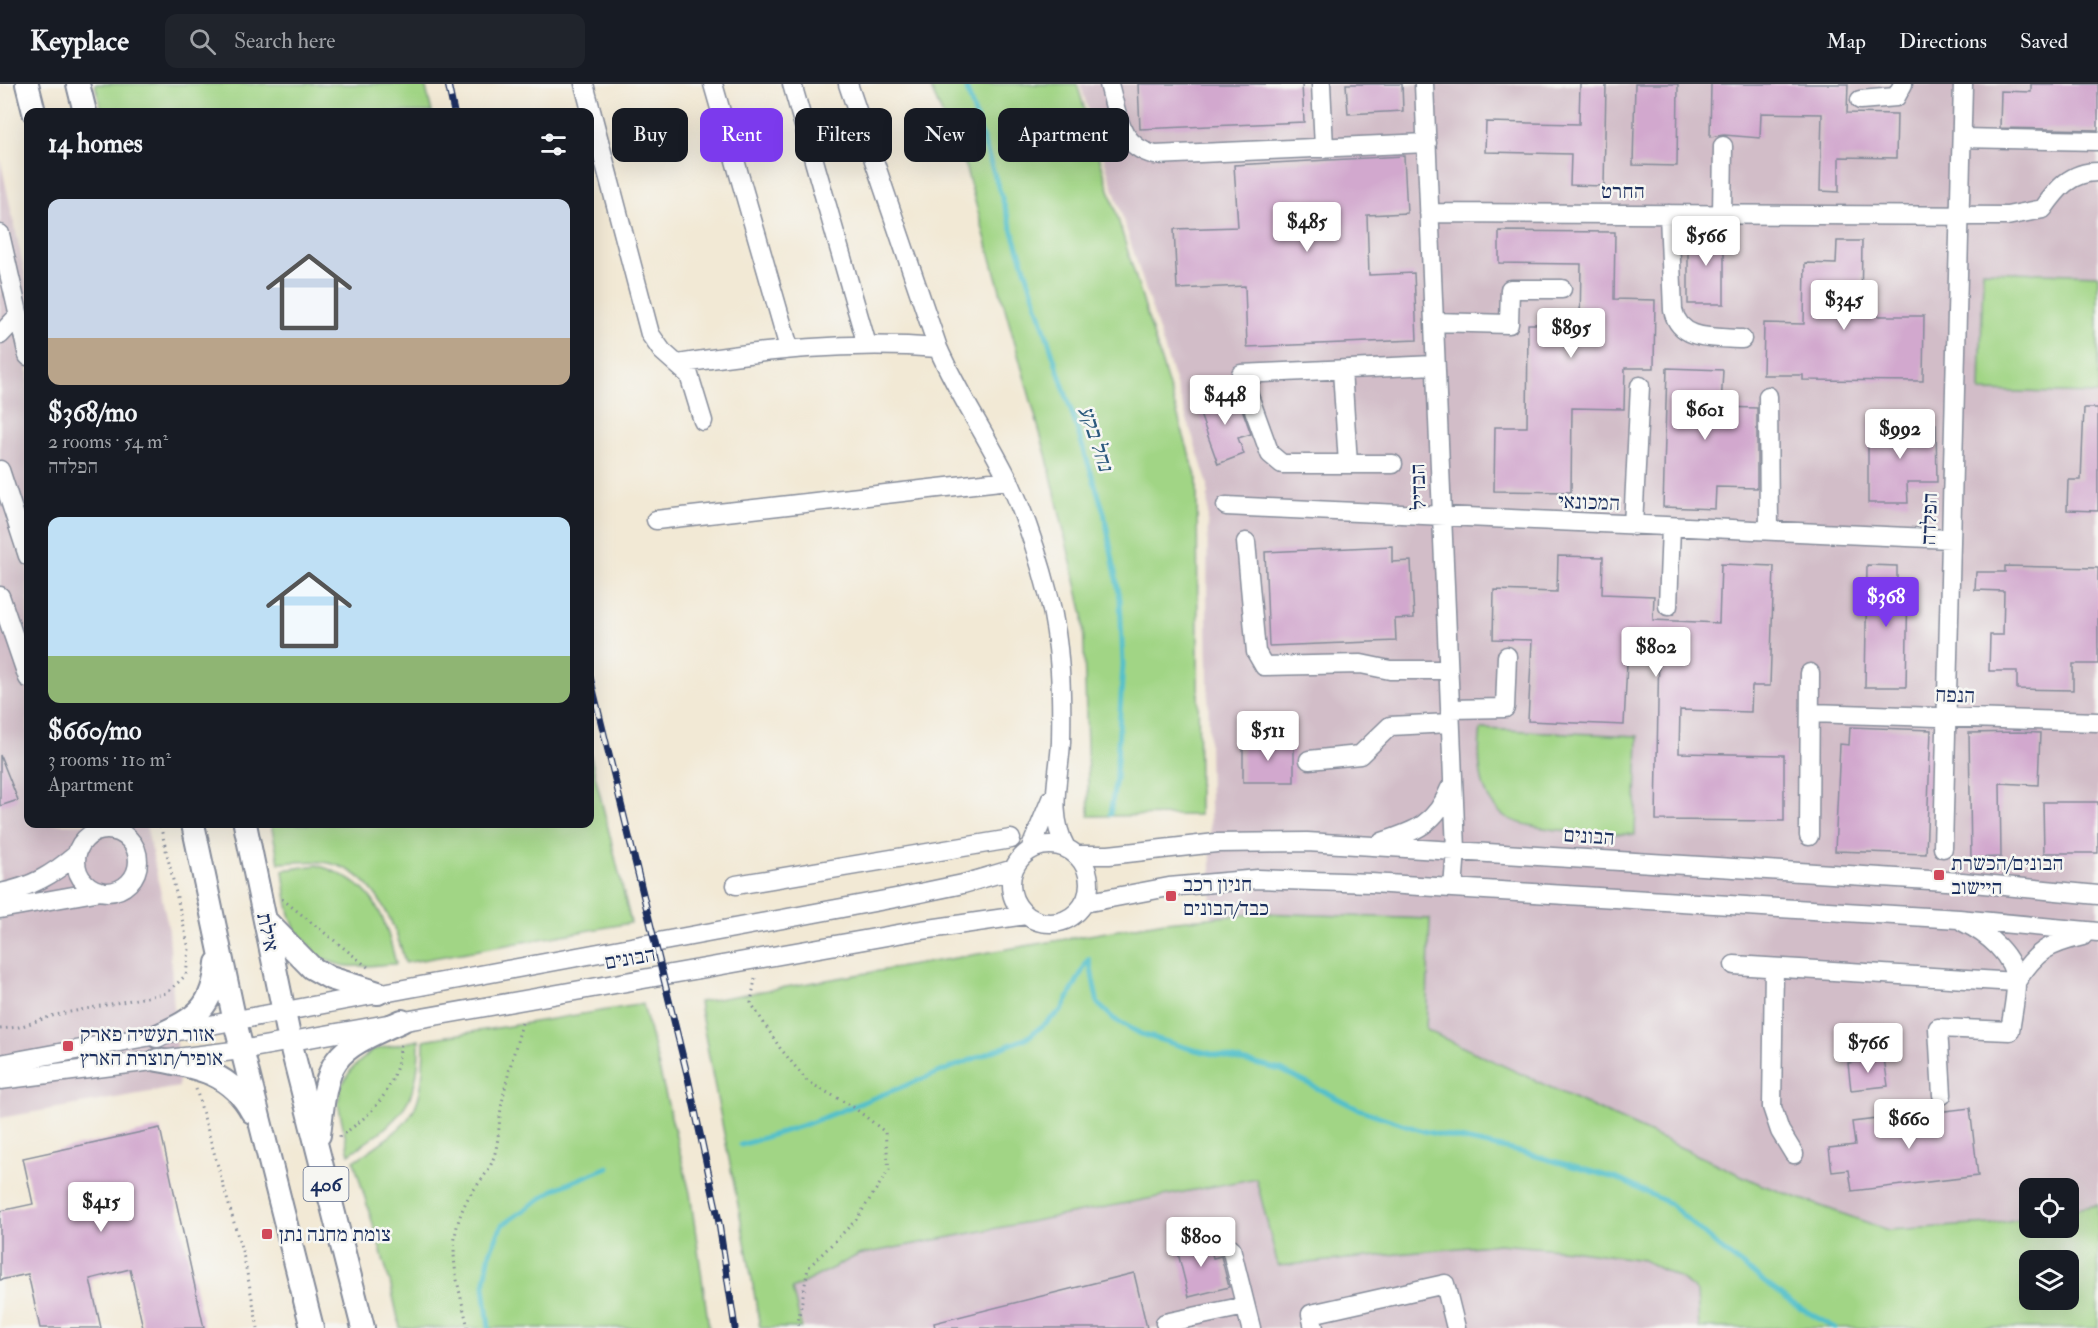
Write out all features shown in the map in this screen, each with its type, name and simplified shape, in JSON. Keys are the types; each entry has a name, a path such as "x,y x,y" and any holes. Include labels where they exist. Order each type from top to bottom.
{"main road":[{"path":"27,84 33,108"},
{"path":"78,84 84,108"},
{"name":"406","path":"194,828 241,1050 312,1328"},
{"name":"אילת","path":"246,828 290,1041"},
{"path":"266,921 312,968 330,978 387,991"},
{"path":"157,1036 187,1022 204,1009 215,985 218,944"},
{"path":"317,1152 324,1090 329,1072 341,1054 355,1041 402,1021"},
{"name":"406","path":"290,1041 363,1328"},
{"path":"158,1060 199,1067 222,1078 244,1097 260,1128"}],"street":[{"path":"584,84 590,108"},
{"path":"713,84 789,348"},
{"path":"792,84 867,345"},
{"path":"848,84 938,348 952,380 1008,480 1032,539 1049,597 1060,652 1060,744 1056,786 1056,823 1071,852 1085,866 1089,878 1089,891 1084,903 1064,920 1051,923 1038,921 1026,915 1017,905 1012,894 1011,882 1014,869 1030,850 1056,786"},
{"path":"1109,84 1121,126 1130,144 1142,151 1155,154 1427,143"},
{"path":"1321,84 1324,148"},
{"name":"הבדיל","path":"1424,84 1456,850 1454,888"},
{"path":"1860,100 1896,97 1903,84"},
{"name":"הפלדה","path":"1943,848 1963,84"},
{"path":"594,122 650,334 662,351 678,364 692,381 703,420"},
{"path":"1962,138 2098,141"},
{"path":"1722,213 1723,146"},
{"name":"החרט","path":"1429,213 2007,216 2043,209 2060,184 2089,172 2098,172"},
{"path":"1669,213 1673,310 1676,323 1691,335 1742,339"},
{"path":"0,234 24,338"},
{"path":"1434,322 1509,324 1510,289 1562,289"},
{"path":"0,335 19,315"},
{"path":"678,364 789,348 867,345 938,348"},
{"path":"1393,464 1282,464 1270,454 1241,374 1435,365"},
{"path":"1342,369 1348,464"},
{"path":"1633,526 1640,386"},
{"path":"1768,396 1769,531"},
{"path":"0,470 24,546"},
{"path":"656,520 1008,480"},
{"name":"המכונאי","path":"1226,506 1442,518 1951,539"},
{"path":"1668,606 1671,527"},
{"path":"1246,542 1256,652 1264,666 1361,664 1390,670 1448,670"},
{"path":"0,596 24,666"},
{"path":"1309,760 1360,755 1390,726 1505,708 1507,656"},
{"path":"1809,837 1810,673"},
{"name":"הנפח","path":"1810,713 2098,722"},
{"path":"1373,845 1412,832 1430,821 1443,807 1453,780"},
{"path":"0,893 33,885 53,875 77,854 86,838 95,832 109,828"},
{"path":"0,909 121,888 129,882 138,863 133,843 114,828"},
{"path":"736,885 1011,839"},
{"name":"הבונים","path":"1071,852 1109,855 1257,841 1373,845 1962,882 2098,895"},
{"path":"1030,850 1041,846 1071,852"},
{"path":"77,854 76,864 84,882 101,891"},
{"name":"הבונים","path":"0,1064 901,897 963,884 1014,869"},
{"path":"1084,903 1169,887 1258,879 1454,888 1959,919 2098,933"},
{"name":"הבונים","path":"0,1080 241,1050 972,921 1026,915"},
{"path":"1959,919 1994,942 2008,960 2016,982"},
{"path":"1942,1095 1938,1028 2010,1031 2016,982 2031,959 2049,946 2098,933"},
{"path":"1734,965 2016,982"},
{"path":"1774,968 1772,1107 1780,1131 1794,1154"},
{"path":"1231,1248 1251,1328"},
{"path":"1312,1321 1445,1284 1456,1328"},
{"path":"1165,1323 1245,1306"}],"path":[{"path":"0,1029 19,1027 55,1015 167,993 186,975 189,949 161,828"},
{"path":"257,879 387,991"},
{"path":"758,958 751,1003 780,1047 808,1082 852,1106 885,1132 889,1170 856,1220 808,1268 797,1328"},
{"path":"468,1328 453,1259 454,1231 466,1201 492,1164 500,1137 499,1117 507,1075 524,1013 523,1000"},
{"path":"317,1152 356,1125 391,1087 399,1065 402,1021"},
{"path":"195,1087 244,1258 258,1328"}],"shaded area":[{"path":"1080,84 2098,84 2098,1328 804,1328 792,1290 858,1255 1216,1179 1207,618 1208,485 1105,162 1129,162 1129,108 1088,108"},
{"path":"0,158 24,269 24,828 147,828 169,931 179,1087 0,1118"}],"green space":[{"path":"95,84 425,84 431,108 101,108"},
{"path":"929,84 1077,84 1084,108 998,108 998,162 1101,162 1197,479 1199,815 1089,816 1083,615 1047,458 963,162 986,162 986,108 939,108"},
{"path":"1983,271 2098,275 2098,394 1980,391"},
{"path":"1481,729 1638,736 1635,835 1547,828 1514,821 1503,815 1488,798 1484,787 1479,751"},
{"path":"594,770 631,923 405,963 397,935 383,906 364,882 352,872 324,862 279,863 272,828 594,828"},
{"path":"317,865 352,880 373,901 386,928 396,964 341,965 324,959 302,941 290,915 283,870"},
{"path":"1262,913 1430,919 1426,1030 1762,1185 1888,1230 1993,1224 2019,1219 2019,1238 2079,1238 2079,1208 2098,1205 2098,1328 1699,1328 1697,1292 1681,1279 1643,1260 1571,1250 1499,1244 1278,1266 1256,1178 858,1255 792,1289 802,1328 760,1328 699,1002 1165,922"},
{"path":"643,1004 690,1193 709,1328 400,1328 390,1282 354,1161 391,1135 412,1114 421,1085 424,1040"},
{"path":"419,1040 416,1080 403,1109 381,1131 349,1154 338,1103 341,1086 351,1070 372,1050"}],"building":[{"path":"1138,84 1302,84 1304,122 1140,129"},
{"path":"1346,84 1402,84 1403,111 1348,114"},
{"path":"1580,84 1606,84 1604,186 1570,185 1571,154 1485,152 1486,122 1579,124"},
{"path":"1635,84 1678,84 1677,166 1633,165"},
{"path":"1711,84 1848,84 1847,113 1897,114 1896,158 1839,157 1839,192 1820,191 1822,114 1761,113 1760,138 1724,135 1710,137"},
{"path":"2031,84 2098,84 2098,130 2000,128 2001,91 2031,92"},
{"path":"1404,156 1407,213 1367,215 1369,275 1414,273 1417,340 1247,347 1245,286 1177,289 1174,229 1238,227 1234,165"},
{"path":"1688,230 1724,230 1724,304 1688,304"},
{"path":"1499,231 1615,232 1614,299 1655,300 1654,368 1625,368 1624,409 1572,408 1571,492 1494,491 1495,427 1527,427 1528,324 1580,324 1581,264 1499,263"},
{"path":"1837,241 1862,241 1861,316 1924,316 1923,381 1803,380 1803,375 1763,375 1764,323 1804,324 1805,263 1836,264"},
{"path":"1667,368 1723,370 1721,407 1757,408 1757,488 1716,487 1715,509 1663,507"},
{"path":"1236,392 1251,434 1238,438 1244,454 1218,464 1197,406"},
{"path":"2084,408 2098,408 2098,511 2067,510 2068,480 2081,480"},
{"path":"1868,424 1936,424 1937,482 1907,482 1908,503 1868,503"},
{"path":"1392,546 1392,562 1411,561 1414,618 1395,619 1396,641 1269,646 1265,552"},
{"path":"1558,556 1603,557 1602,594 1654,596 1653,620 1719,623 1721,564 1774,566 1770,686 1752,686 1751,712 1680,710 1679,753 1784,755 1784,821 1656,820 1659,643 1628,642 1624,725 1528,721 1532,640 1493,639 1494,590 1557,592"},
{"path":"1867,565 1897,566 1897,582 1908,582 1906,687 1865,687"},
{"path":"2005,566 2098,568 2098,664 2073,664 2073,690 2017,689 2017,671 1989,671 1990,635 2003,635 2004,591 1975,590 1976,572 2005,572"},
{"path":"1850,727 1931,730 1926,854 1835,851 1840,744 1849,745"},
{"path":"1969,733 2040,733 2038,785 2000,783 2001,857 1971,858"},
{"path":"1243,742 1294,742 1294,782 1243,782"},
{"path":"0,755 18,800 0,806"},
{"path":"2043,802 2098,802 2098,853 2044,853"},
{"path":"1884,1058 1888,1086 1851,1090 1848,1063"},
{"path":"1970,1108 1978,1176 1852,1191 1849,1170 1832,1172 1829,1148 1855,1145 1852,1122"},
{"path":"160,1128 204,1328 143,1328 130,1269 90,1279 101,1328 40,1328 28,1274 0,1280 0,1211 33,1204 23,1158"},
{"path":"1208,1237 1213,1258 1221,1256 1229,1287 1189,1297 1176,1245"},
{"path":"1134,1273 1147,1328 935,1328 934,1323"}],"waterway":[{"name":"נחל בקע","path":"965,84 1104,512 1120,599 1123,664 1116,778 1110,814"},
{"path":"1089,959 1098,1004 1114,1019 1141,1034 1191,1049 1281,1070 1358,1109 1423,1131 1525,1153 1618,1179 1669,1203 1722,1250 1792,1303 1835,1328"},
{"path":"741,1145 807,1124 1027,1038 1062,1010 1088,960"},
{"path":"489,1328 484,1286 490,1252 502,1225 555,1189 608,1167"}],"railway":[{"path":"448,84 453,108"},
{"path":"594,693 688,1078 718,1217 735,1328"}],"place":[{"name":"הבונים/הכשרת היישוב","path":"1939,875"},
{"name":"חניון רכב כבד/הבונים","path":"1171,896"},
{"name":"אזור תעשיה פארק אופיר/תוצרת הארץ","path":"68,1046"},
{"name":"צומת מחנה נתן","path":"267,1234"}]}
